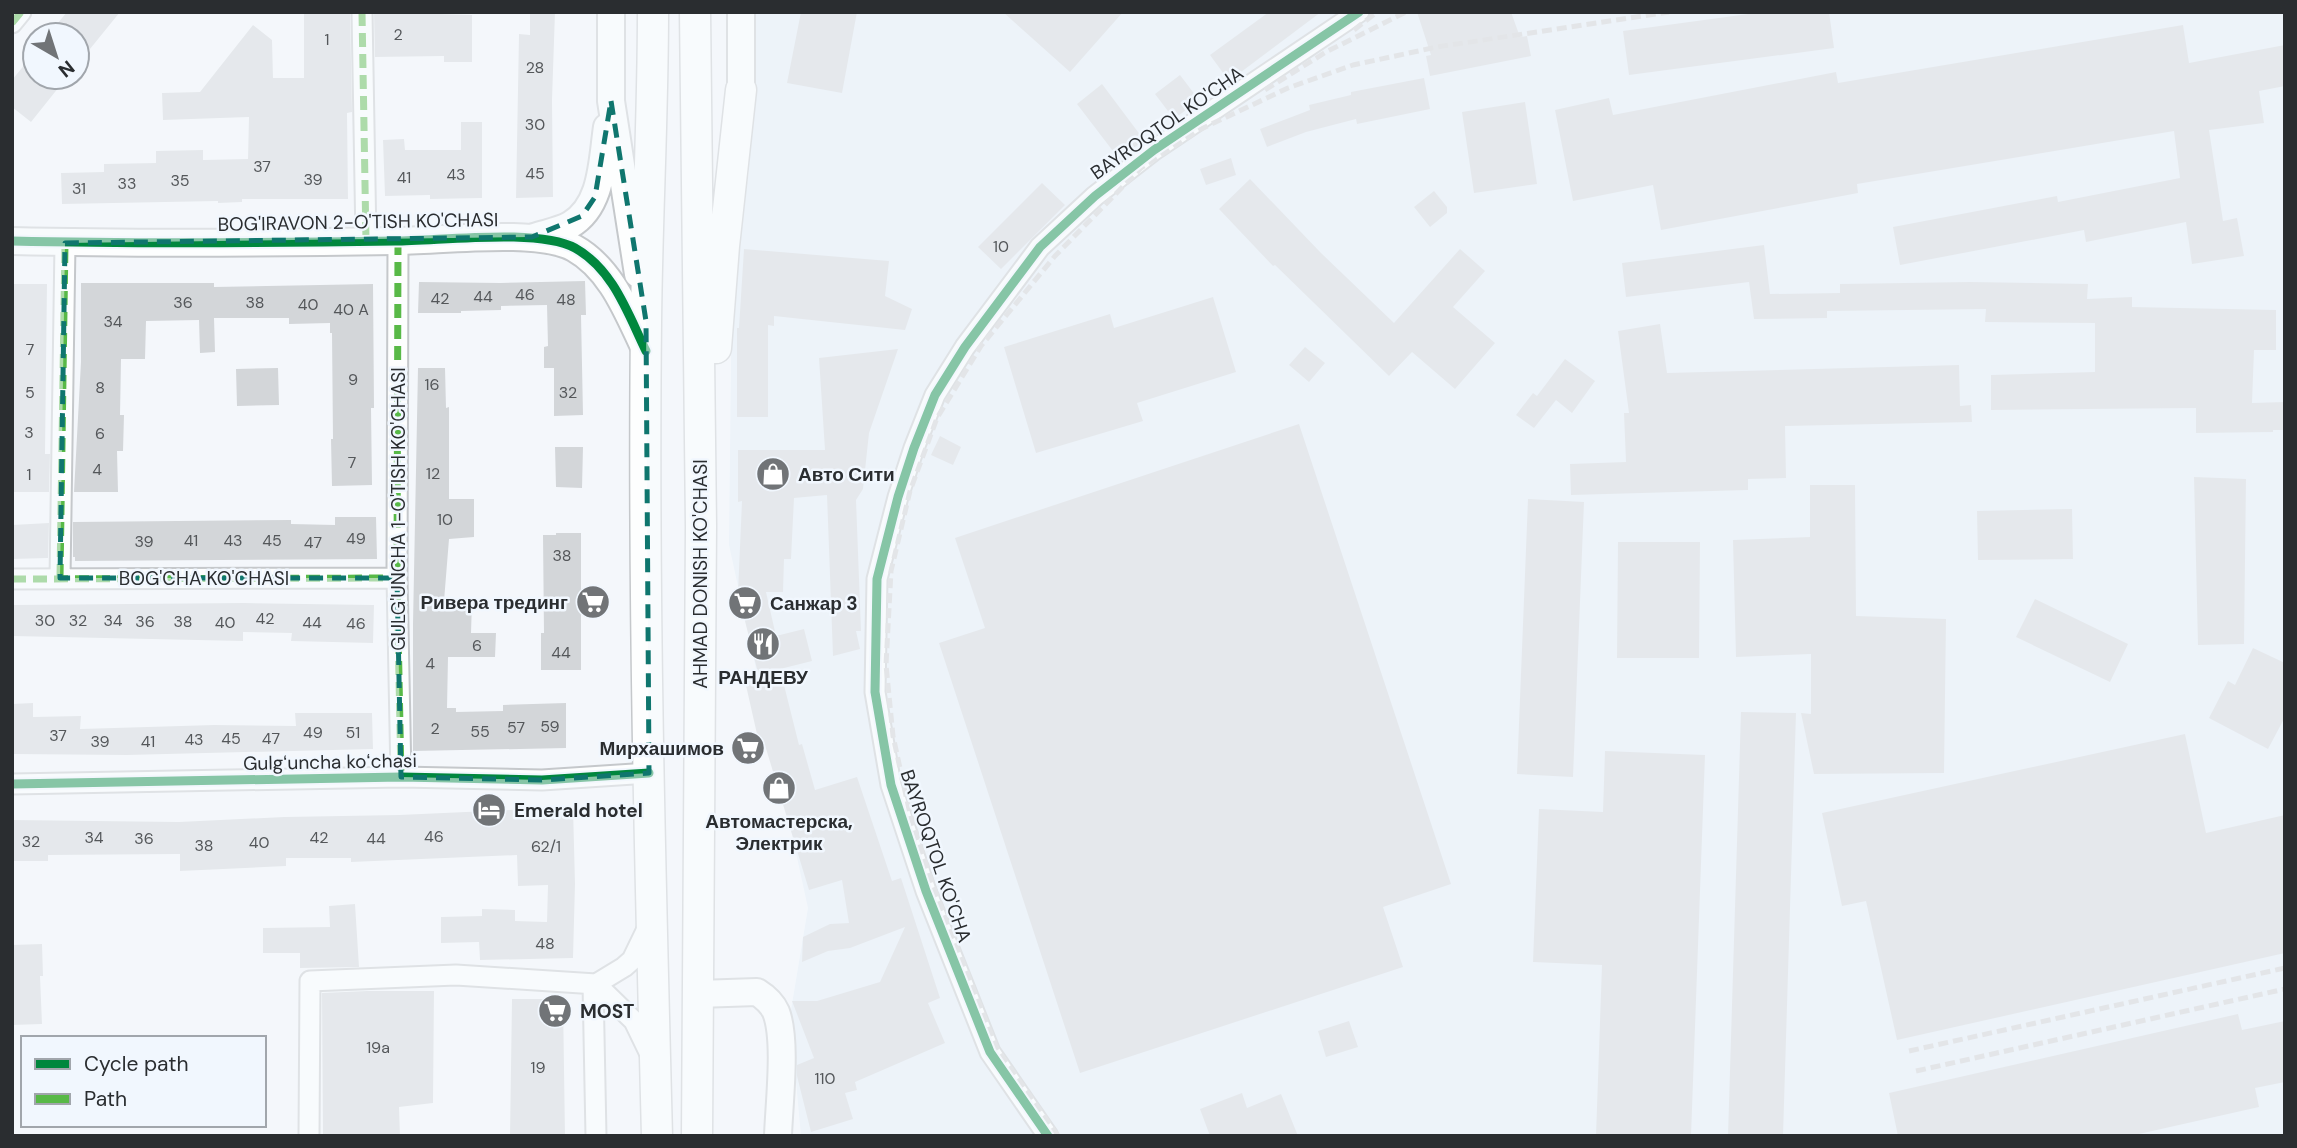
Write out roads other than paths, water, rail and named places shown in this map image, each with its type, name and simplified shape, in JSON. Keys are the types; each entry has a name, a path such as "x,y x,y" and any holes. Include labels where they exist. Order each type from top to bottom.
{"main road":[{"path":"653,12 646,351 649,773 657,1136"},
{"name":"AHMAD DONISH KO'CHASI","path":"695,12 701,526 697,1136"},
{"path":"701,526 724,246 741,90"}],"street":[{"path":"12,23 21,12"},
{"path":"362,12 366,242"},
{"path":"611,12 611,100 646,321"},
{"path":"741,12 741,90"},
{"name":"BAYROQTOL KO'CHA","path":"1048,1136 990,1052 926,891 891,785 875,692 877,579 898,497 935,395 965,347 1040,247 1095,195 1154,150 1359,12"},
{"name":"BOG'IRAVON 2-O'TISH KO'CHASI","path":"12,242 366,242 532,237 568,226 590,206 598,186 611,100"},
{"name":"BOG'IRAVON 2-O'TISH KO'CHASI","path":"532,237 572,247 588,257 604,273 616,291 646,351"},
{"name":"GULG'UNCHA 1-O'TISH KO'CHASI","path":"398,241 397,578 401,777"},
{"path":"60,579 65,243"},
{"name":"BOG'CHA KO'CHASI","path":"12,579 397,578"},
{"name":"Gulgʻuncha koʻchasi","path":"12,784 401,777 542,780 649,773"},
{"path":"309,1136 310,981 456,975 594,984 632,960 652,919"},
{"path":"594,984 634,1021 655,1065"},
{"path":"594,984 596,1136"},
{"path":"698,994 757,992 768,1000 775,1010 781,1047 778,1136"}],"railway":[{"path":"1354,30 1377,12"},
{"path":"1265,90 1326,52 1406,12"},
{"path":"1058,1136 997,1049 932,883 910,814 893,736 886,665 891,571 910,491 937,418 981,346 1055,256 1141,168 1199,130 1288,88 1353,65 1437,47 1669,12"},
{"path":"1909,1051 2285,968"},
{"path":"1916,1071 2285,989"}],"place":[{"name":"Авто Сити","path":"773,474"},
{"name":"Ривера трединг","path":"593,602"},
{"name":"Санжар 3","path":"745,603"},
{"name":"РАНДЕВУ","path":"763,644"},
{"name":"Мирхашимов","path":"748,748"},
{"name":"Автомастерска, Электрик","path":"779,788"},
{"name":"Emerald hotel","path":"489,810"},
{"name":"MOST","path":"555,1011"}]}
